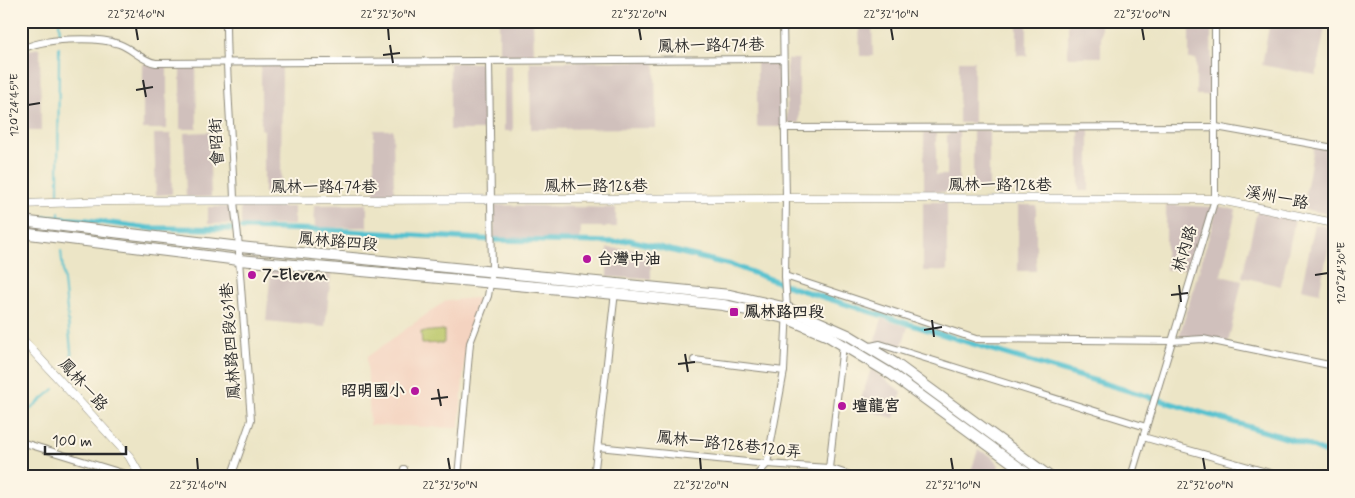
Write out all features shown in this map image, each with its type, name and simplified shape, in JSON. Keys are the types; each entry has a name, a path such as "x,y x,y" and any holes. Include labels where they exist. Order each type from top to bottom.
{"main road":[{"name":"鳳林路四段","path":"21,221 240,247 730,295 787,313 817,320 868,346 896,364 1050,477"},
{"name":"鳳林路四段","path":"21,233 239,260 614,294 787,313 891,374 1032,477"}],"street":[{"name":"會昭街","path":"226,21 226,63 234,201 240,247 239,260"},
{"path":"755,477 767,464 784,371 787,313 785,278 786,198 783,21"},
{"name":"林內路","path":"1131,477 1215,200 1215,21"},
{"name":"鳳林一路474巷","path":"21,50 34,44 99,39 129,48 148,62 156,64 783,60"},
{"path":"458,477 470,343 488,296 492,271 490,62"},
{"path":"784,128 1216,127 1334,148"},
{"name":"鳳林一路128巷","path":"490,200 786,198 1215,200"},
{"name":"鳳林一路474巷","path":"21,204 490,200"},
{"name":"溪州一路","path":"1215,200 1334,223"},
{"name":"鳳林路四段631巷","path":"231,477 251,420 239,260"},
{"path":"785,278 976,339 1172,341 1204,339 1334,366"},
{"path":"594,477 614,294 617,283"},
{"name":"鳳林一路","path":"21,338 129,456 141,477"},
{"path":"856,352 868,346 880,344 1146,427"},
{"path":"828,477 843,345"},
{"path":"694,360 784,371"},
{"path":"1143,436 1284,477"},
{"path":"21,442 135,477"},
{"name":"鳳林一路128巷120弄","path":"598,447 767,464 829,468 856,477"},
{"path":"105,477 108,468"}],"shaded area":[{"path":"499,21 533,21 534,57 499,57"},
{"path":"859,21 872,21 873,56 860,56"},
{"path":"1017,21 1027,21 1027,56 1017,56"},
{"path":"1068,21 1101,21 1101,57 1068,57"},
{"path":"1189,21 1211,21 1212,95 1196,95 1196,59 1189,59"},
{"path":"1270,21 1326,21 1316,75 1262,65"},
{"path":"40,48 41,131 21,131 21,51"},
{"path":"787,59 799,59 799,123 787,123"},
{"path":"655,61 656,128 531,129 530,62"},
{"path":"757,61 782,61 782,127 757,127"},
{"path":"959,61 974,61 974,123 959,123"},
{"path":"261,63 282,63 281,193 264,193 264,130 261,129"},
{"path":"450,63 479,63 483,72 487,75 487,130 450,130"},
{"path":"143,64 167,64 167,129 143,129"},
{"path":"180,64 196,64 197,129 180,129"},
{"path":"504,65 512,65 513,131 504,131"},
{"path":"1334,103 1334,143 1327,142"},
{"path":"1079,129 1089,129 1089,191 1079,191"},
{"path":"374,130 393,130 394,195 374,195"},
{"path":"924,130 936,130 936,175 947,175 947,135 949,130 959,130 959,192 924,192"},
{"path":"973,130 989,130 989,190 973,190"},
{"path":"209,132 211,197 186,197 184,133"},
{"path":"154,134 171,134 172,194 156,195"},
{"path":"1314,146 1334,150 1334,215 1303,209"},
{"path":"923,202 947,202 947,271 923,271"},
{"path":"367,204 367,227 315,228 314,205"},
{"path":"495,205 616,208 616,227 581,227 580,242 494,238"},
{"path":"1018,205 1036,205 1036,271 1018,271"},
{"path":"1166,205 1214,207 1195,269 1166,270"},
{"path":"1218,206 1236,210 1221,276 1242,281 1228,343 1196,337 1179,337"},
{"path":"208,207 235,207 235,224 208,224"},
{"path":"241,207 294,207 294,225 241,226"},
{"path":"1257,211 1295,220 1281,286 1242,277"},
{"path":"1315,224 1333,228 1319,293 1301,289"},
{"path":"607,248 651,250 651,279 607,277"},
{"path":"271,269 331,275 325,327 266,321"},
{"name":"昭明國小","path":"474,298 482,300 466,344 459,428 370,425 367,357 445,301"},
{"path":"882,319 908,327 900,351 874,343"},
{"path":"871,369 902,392 894,418 858,408"},
{"path":"978,450 990,455 999,465 995,477 969,477"}],"green space":[{"path":"444,330 444,343 422,344 421,332"}],"waterway":[{"path":"59,21 60,35"},
{"path":"58,193 59,47"},
{"path":"59,212 59,218"},
{"path":"46,218 86,220 148,228 232,229"},
{"path":"242,228 327,230 495,240 616,242 629,240 735,266 794,288 989,349 1303,443 1334,456"},
{"path":"61,251 73,370"},
{"path":"21,417 54,389"}],"place":[{"name":"台灣中油","path":"587,259"},
{"name":"7-Eleven","path":"252,275"},
{"name":"鳳林路四段","path":"734,312"},
{"name":"昭明國小","path":"415,391"},
{"name":"壇龍宮","path":"842,406"}]}
